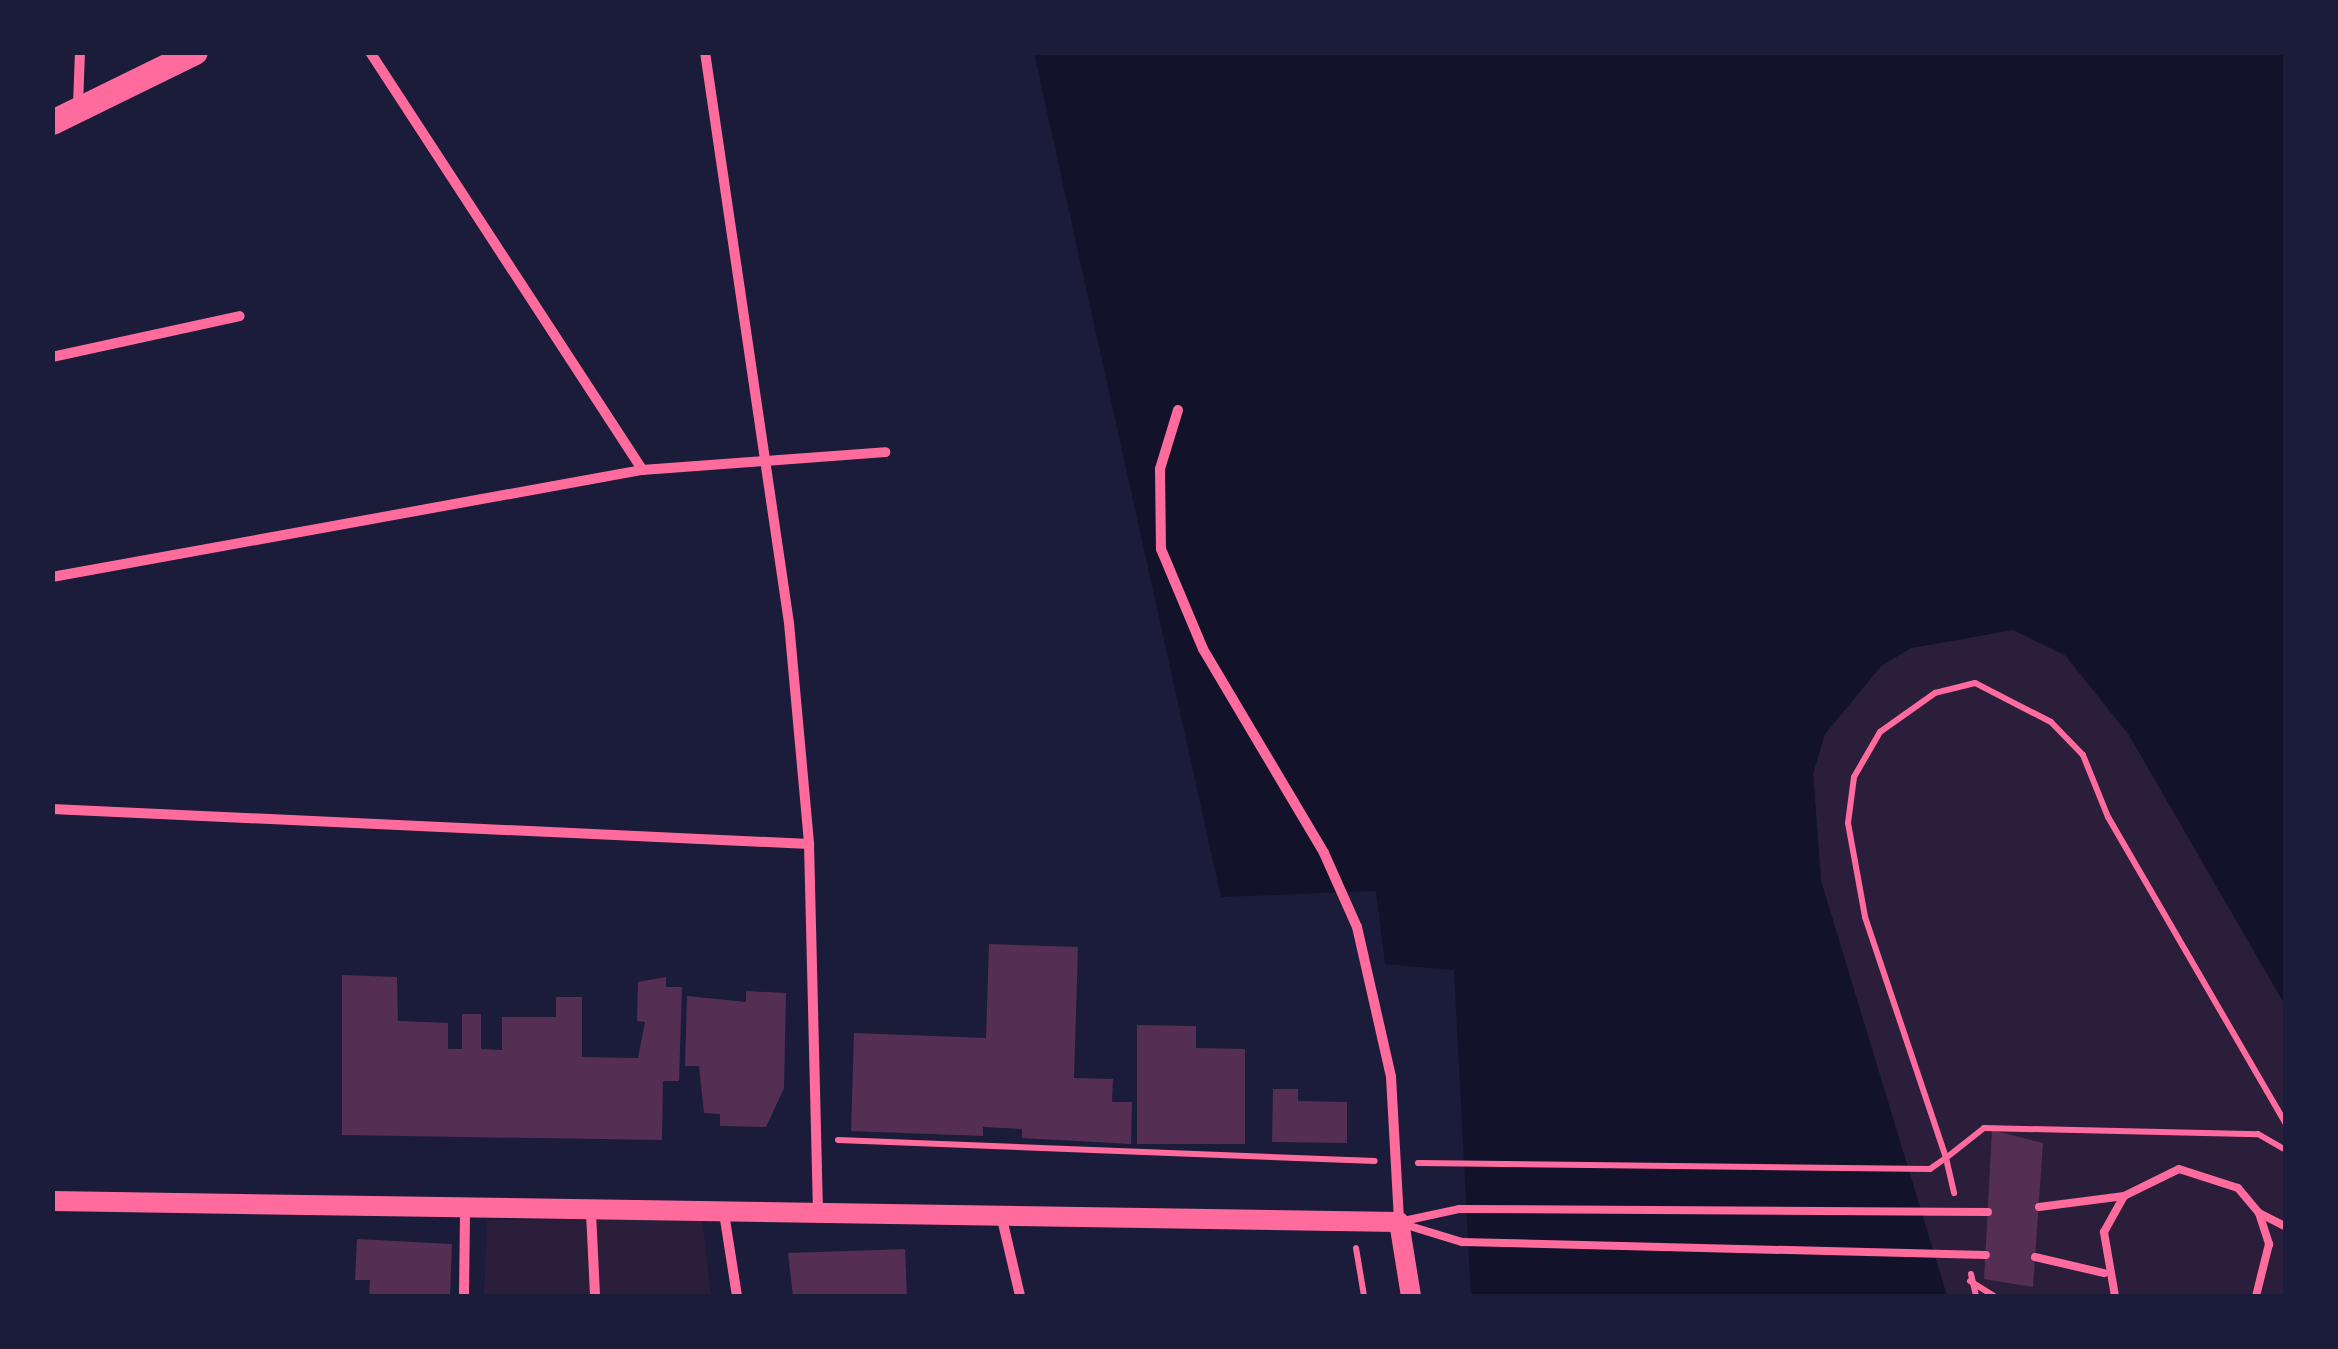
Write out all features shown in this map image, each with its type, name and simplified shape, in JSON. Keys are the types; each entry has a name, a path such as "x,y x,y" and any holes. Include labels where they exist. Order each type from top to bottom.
{"main road":[{"path":"65,118 195,52"},
{"path":"52,1201 818,1216 1004,1229 1399,1222 1411,1296"}],"street":[{"path":"65,118 80,52"},
{"path":"370,52 642,470"},
{"path":"705,52 764,464 809,844 823,1140 818,1216"},
{"path":"52,356 240,316"},
{"path":"1178,410 1160,470 1162,549 1204,649 1324,853 1357,927 1392,1076 1399,1222"},
{"path":"52,577 642,470 764,464 885,452"},
{"path":"52,809 809,844"},
{"path":"464,1296 465,1209"},
{"path":"592,1213 595,1296"},
{"path":"724,1214 737,1296"},
{"path":"1004,1229 1020,1296"}],"lane":[{"path":"2038,1206 2124,1196 2179,1169 2238,1188 2259,1213 2269,1244 2256,1296"},
{"path":"2110,1294 2104,1273 2104,1232 2124,1196"},
{"path":"1399,1222 1459,1208 1959,1216 1988,1212"},
{"path":"2259,1213 2286,1227"},
{"path":"1399,1222 1462,1242 1986,1255"},
{"path":"2035,1258 2104,1273"}],"path":[{"path":"1946,1158 1866,917 1848,823 1854,776 1880,732 1935,694 1975,683 2020,701 2083,755 2108,818 2286,1124"},
{"path":"823,1140 1450,1165 1930,1169 1984,1128 2258,1134 2286,1150"},
{"path":"1355,1242 1364,1296"},
{"path":"1971,1281 1994,1296"}],"shaded area":[{"path":"1034,53 2285,53 2285,1005 2129,735 2065,655 2013,630 1911,648 1881,666 1825,734 1813,773 1821,881 1947,1296 1471,1296 1454,970 1385,964 1376,891 1221,897"},
{"path":"2013,630 2065,655 2129,735 2285,1005 2285,1296 1947,1296 1821,881 1813,773 1825,734 1881,666 1911,648"},
{"path":"702,1219 711,1296 484,1296 487,1220"}],"building":[{"path":"989,944 1078,947 1074,1078 1113,1079 1112,1102 1132,1102 1131,1144 1022,1138 1022,1129 983,1127 983,1136 851,1131 854,1033 986,1038"},
{"path":"342,975 397,977 398,1021 448,1023 448,1049 462,1049 462,1014 481,1014 481,1049 502,1050 502,1017 556,1017 556,997 582,997 582,1057 638,1058 645,1022 637,1021 638,982 666,977 666,987 682,987 679,1081 663,1081 662,1140 342,1135"},
{"path":"746,991 786,993 784,1088 766,1127 720,1126 720,1114 704,1113 699,1066 685,1066 687,996 746,1002"},
{"path":"1137,1025 1196,1026 1196,1048 1245,1049 1245,1144 1137,1144"},
{"path":"1273,1089 1298,1089 1298,1101 1347,1102 1347,1143 1272,1142"},
{"path":"1992,1130 2043,1143 2033,1287 1984,1279"},
{"path":"357,1239 452,1244 450,1296 369,1296 370,1280 355,1280"},
{"path":"905,1249 907,1296 793,1296 788,1253"}]}
